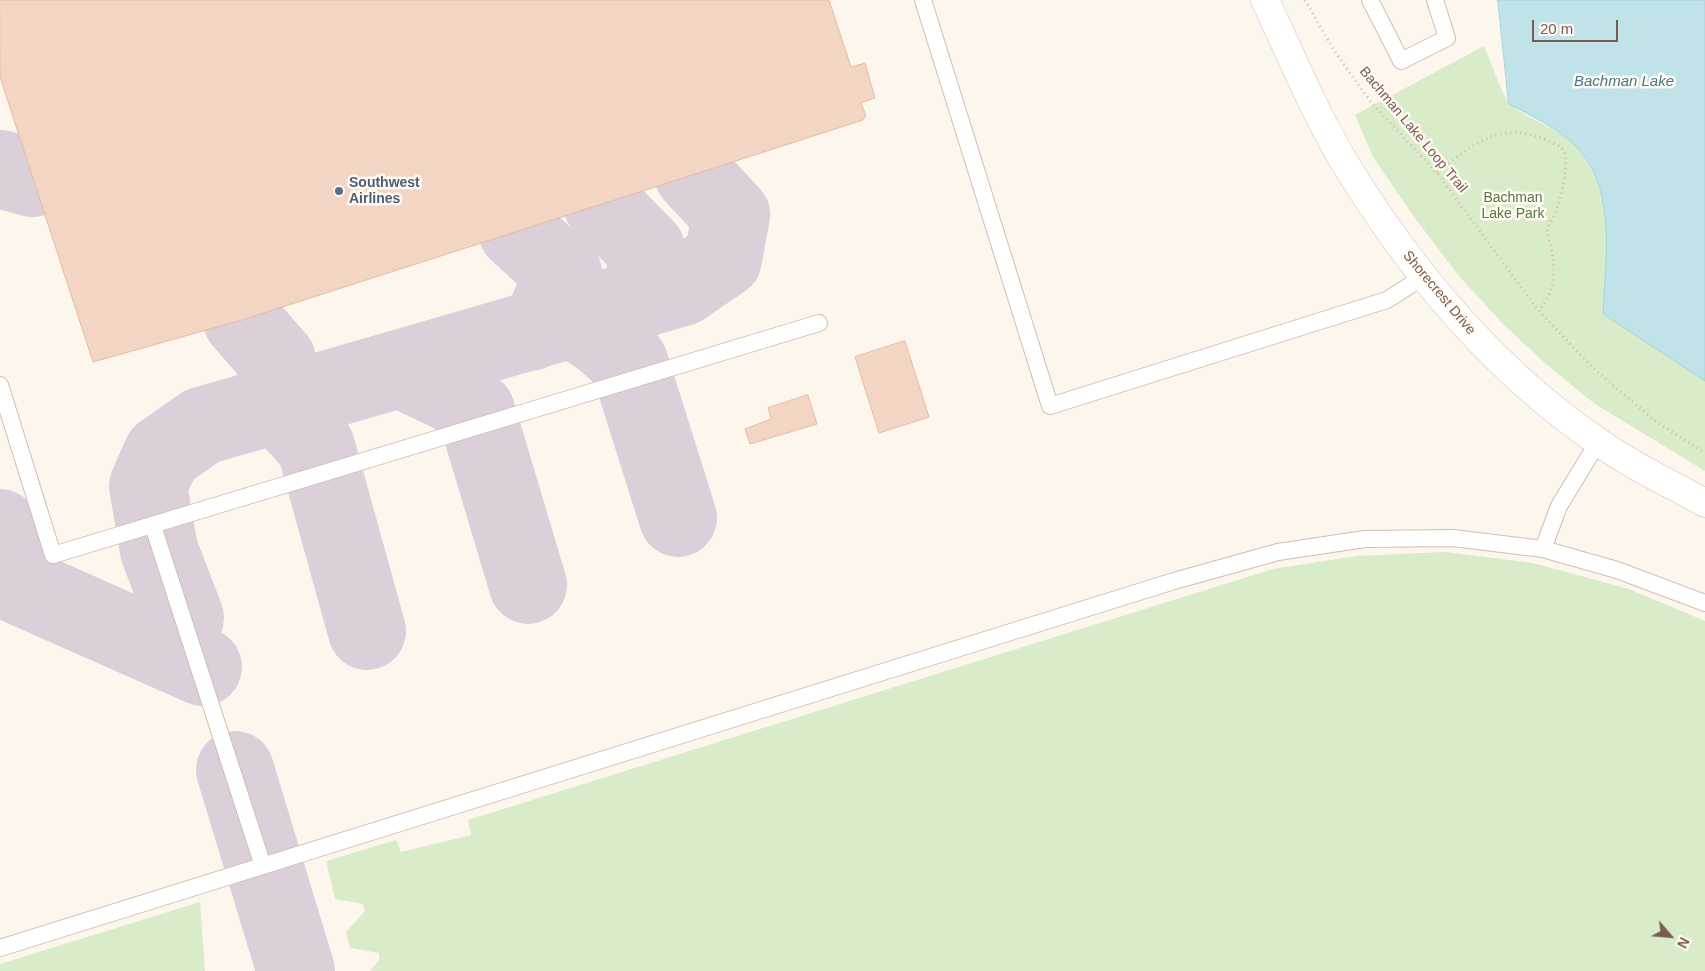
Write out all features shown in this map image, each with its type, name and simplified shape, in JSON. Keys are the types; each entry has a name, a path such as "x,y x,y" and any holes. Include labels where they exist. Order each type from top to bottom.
{"street":[{"name":"Shorecrest Drive","path":"1265,0 1342,158 1386,227 1468,330 1515,377 1598,442 1705,503"}],"lane":[{"path":"923,0 1050,406 1387,300 1424,277"},
{"path":"1370,0 1401,61 1447,38 1435,0"},
{"path":"0,385 53,555 819,322"},
{"path":"1543,549 1559,506 1598,442"},
{"path":"152,526 263,866"},
{"path":"0,948 1174,581 1278,552 1365,539 1443,538 1543,549 1617,570 1705,603"}],"path":[{"name":"Bachman Lake Loop Trail","path":"1305,0 1333,49 1370,100 1437,173 1538,310 1593,368 1654,420 1705,453"},
{"path":"1437,173 1463,152 1501,133 1520,131 1540,137 1561,147 1565,153 1564,179 1556,211 1547,229 1554,281 1549,298 1538,310"}],"green space":[{"name":"Bachman Lake Park","path":"1484,46 1501,87 1511,105 1565,137 1580,152 1592,171 1604,210 1606,230 1603,314 1705,381 1705,471 1595,404 1548,366 1504,325 1458,275 1412,214 1373,157 1355,115"},
{"path":"1445,552 1533,563 1629,589 1705,621 1705,971 370,971 379,960 379,953 350,948 346,932 365,911 363,904 335,899 326,861 396,840 401,852 471,835 468,820 1273,569 1357,556"},
{"path":"200,902 205,971 0,971 0,964"}],"water":[{"name":"Bachman Lake","path":"1498,0 1705,0 1705,381 1603,314 1606,230 1599,188 1592,169 1573,143 1547,124 1509,104"}],"building":[{"name":"Southwest Airlines","path":"0,0 829,0 851,67 865,63 875,98 861,103 866,116 863,120 242,320 93,362 0,77"},
{"path":"905,341 929,417 879,433 855,357"},
{"path":"808,395 817,424 750,444 745,429 771,419 768,408"}],"taxiway":[{"path":"0,169 33,178"},
{"path":"185,618 159,550 148,486 162,454 202,426 682,287 723,259 731,215 693,174"},
{"path":"602,204 646,249 647,271 635,301"},
{"path":"517,231 563,273 544,321 530,332"},
{"path":"573,319 601,337 629,362 678,518"},
{"path":"242,320 277,360 285,393 275,405 299,427 316,447 367,631"},
{"path":"401,369 453,394 476,411 528,585"},
{"path":"0,528 20,586 203,667"},
{"path":"235,770 296,971"}],"place":[{"name":"Southwest Airlines","path":"339,191"}]}
